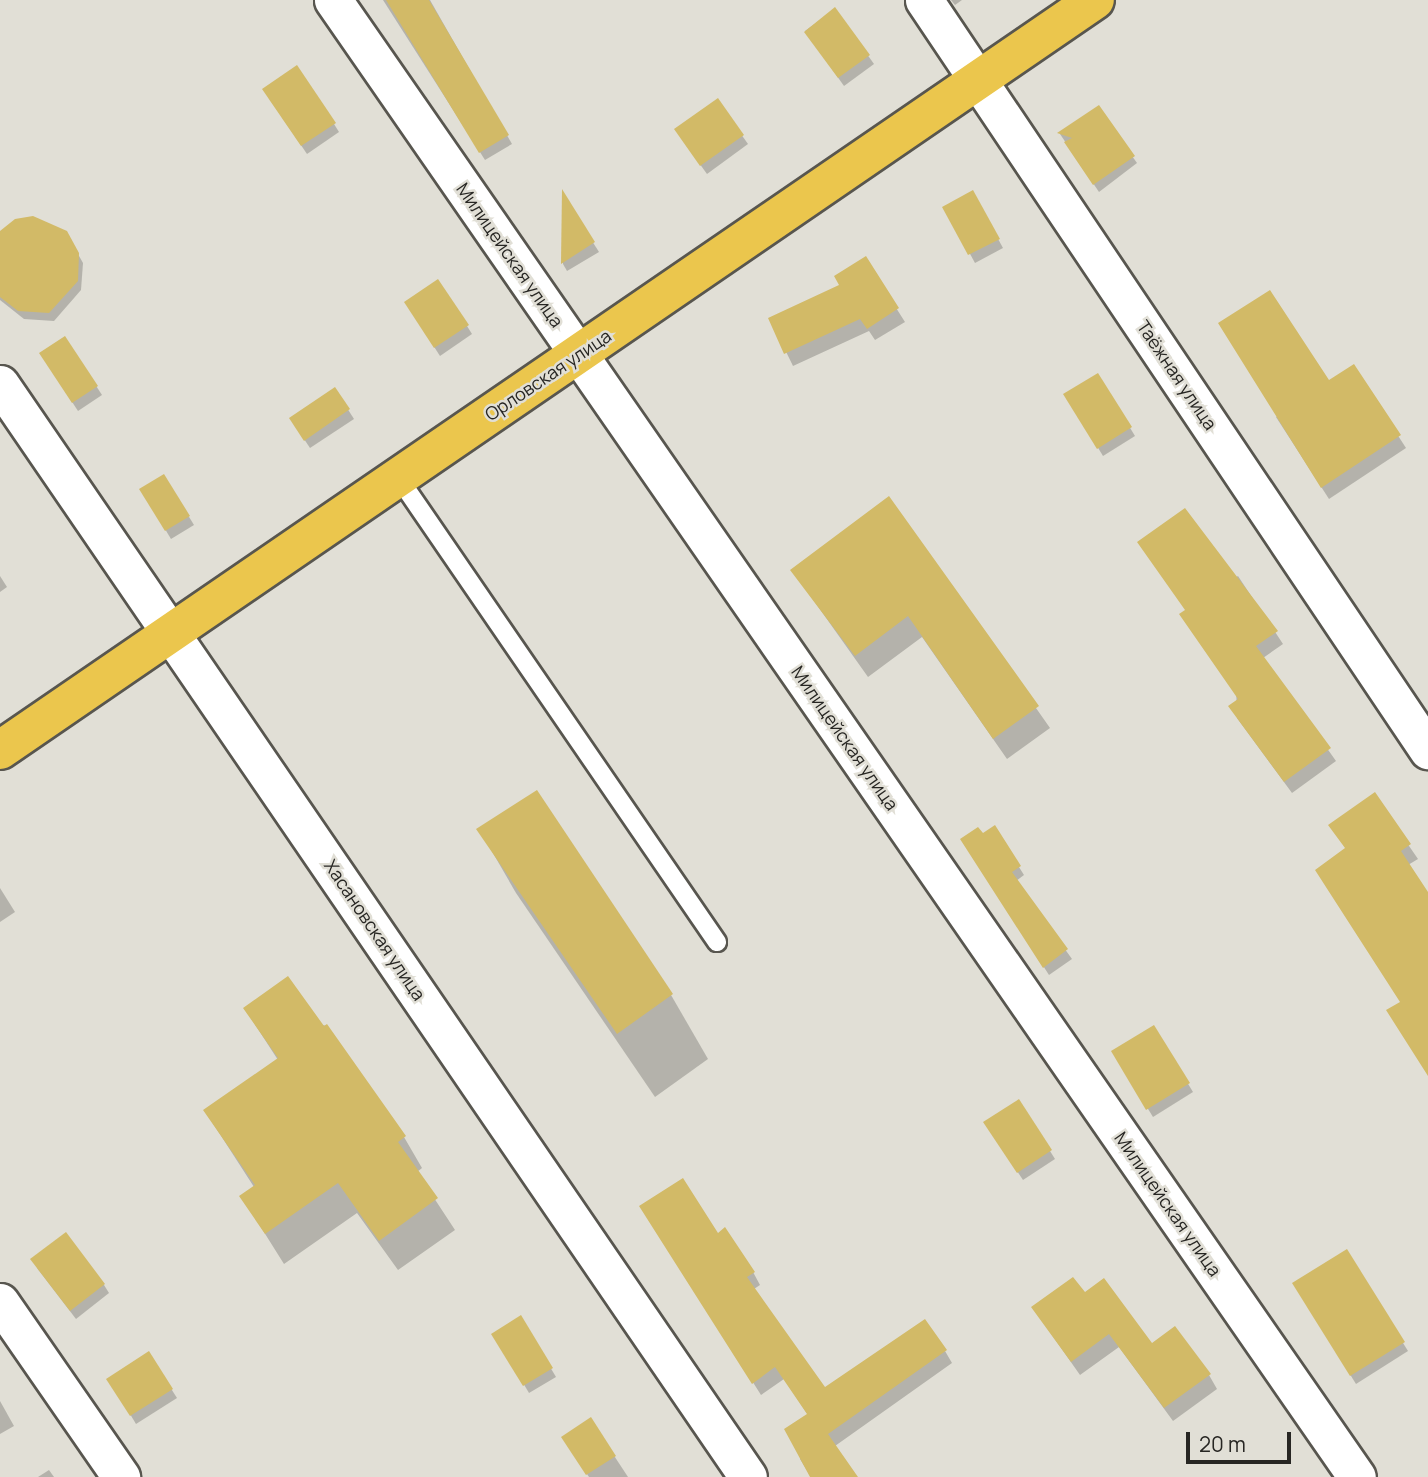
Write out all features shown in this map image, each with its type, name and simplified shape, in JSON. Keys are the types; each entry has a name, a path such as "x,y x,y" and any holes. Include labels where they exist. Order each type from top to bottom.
{"highway":[{"name":"Орловская улица","path":"0,750 1095,0"}],"street":[{"name":"Милицейская улица","path":"333,0 1357,1477"},
{"name":"Таёжная улица","path":"924,0 1428,750"},
{"name":"Хасановская улица","path":"0,384 748,1477"},
{"path":"0,1302 121,1477"}],"lane":[{"path":"398,477 717,942"}],"building":[{"path":"386,0 429,0 509,135 479,153"},
{"path":"835,7 870,55 838,78 804,32"},
{"path":"297,65 336,123 301,146 262,89"},
{"path":"718,98 744,135 700,166 674,129"},
{"path":"1099,105 1135,156 1093,185 1064,142 1072,138 1057,133"},
{"path":"562,189 595,242 561,264"},
{"path":"973,190 1000,239 968,255 942,207"},
{"path":"33,216 67,231 79,253 78,281 49,313 18,311 0,297 0,231 15,219"},
{"path":"866,256 899,308 867,329 860,319 784,354 768,318 839,285 834,276"},
{"path":"438,279 469,325 434,348 404,302"},
{"path":"1270,290 1329,380 1354,364 1401,435 1321,488 1218,323"},
{"path":"65,336 98,386 72,403 39,353"},
{"path":"1098,373 1132,427 1097,449 1063,394"},
{"path":"335,387 350,409 304,441 289,418"},
{"path":"164,474 190,516 165,531 139,489"},
{"path":"889,496 1039,706 993,739 908,616 855,656 790,570"},
{"path":"1185,508 1278,631 1256,646 1331,748 1284,782 1228,706 1238,699 1179,614 1185,610 1137,542"},
{"path":"537,790 673,994 617,1034 476,829"},
{"path":"1375,792 1411,844 1401,851 1428,892 1428,1076 1386,1010 1400,1002 1315,870 1345,848 1328,825"},
{"path":"995,825 1021,866 1012,872 1068,949 1043,968 960,839 978,827 983,833"},
{"path":"288,976 324,1026 327,1024 406,1136 398,1142 438,1198 379,1241 338,1183 265,1234 239,1196 255,1185 203,1110 278,1058 243,1008"},
{"path":"1154,1025 1190,1083 1146,1110 1111,1051"},
{"path":"1019,1099 1052,1150 1017,1173 983,1122"},
{"path":"683,1178 718,1233 725,1227 755,1272 747,1277 825,1387 925,1319 947,1350 828,1434 858,1477 810,1477 784,1429 807,1414 775,1367 752,1384 639,1206"},
{"path":"66,1232 105,1284 70,1311 30,1259"},
{"path":"1347,1249 1405,1342 1350,1376 1292,1283"},
{"path":"1073,1277 1085,1292 1104,1278 1152,1343 1175,1326 1211,1374 1164,1408 1109,1334 1071,1362 1031,1307"},
{"path":"521,1315 553,1368 523,1386 491,1334"},
{"path":"149,1351 173,1389 130,1416 106,1379"},
{"path":"591,1417 616,1456 586,1475 561,1437"}]}
